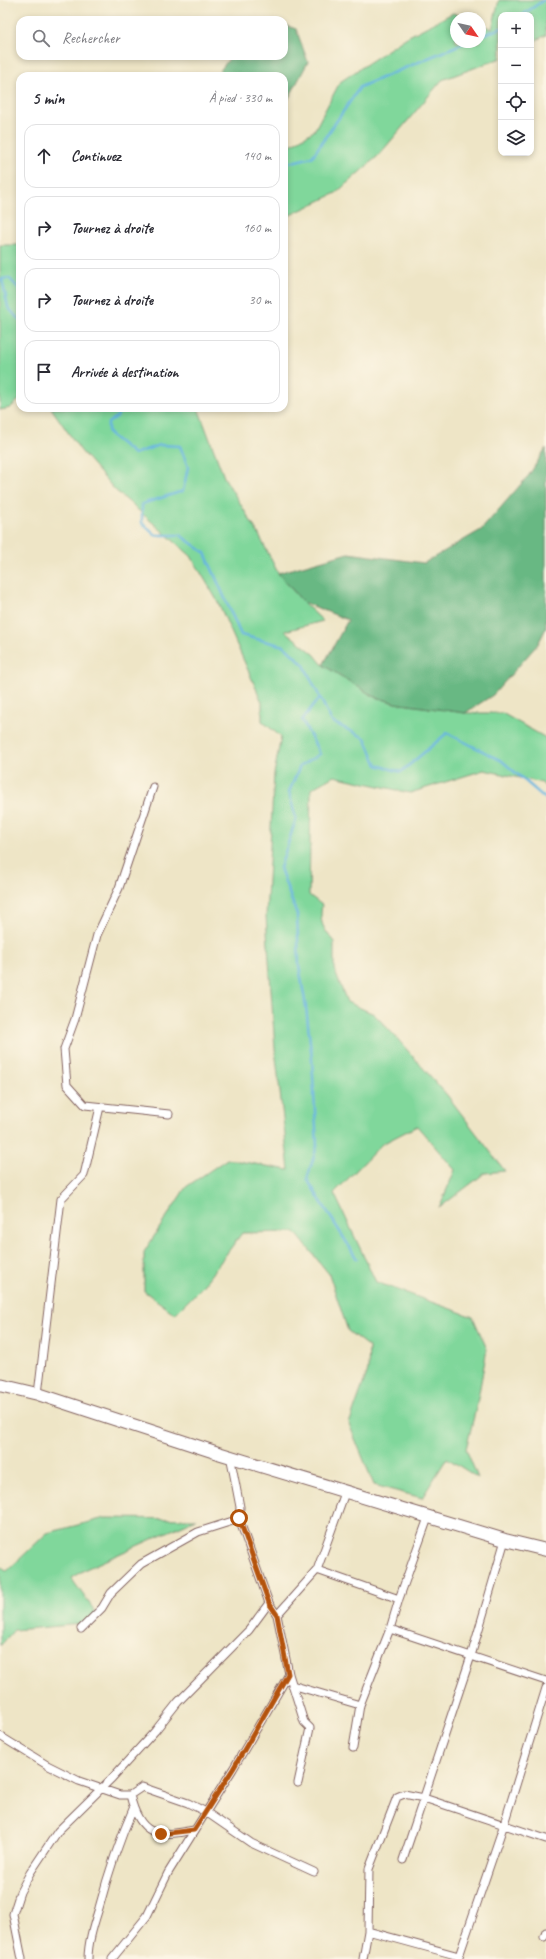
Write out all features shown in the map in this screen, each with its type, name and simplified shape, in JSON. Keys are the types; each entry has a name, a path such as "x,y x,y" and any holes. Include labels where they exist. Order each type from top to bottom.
{"highway":[{"path":"0,1385 38,1394 230,1455 430,1515 506,1540 546,1550"}],"street":[{"path":"153,787 119,888 97,935 75,1019 64,1049 67,1085 86,1105 169,1114"},
{"path":"38,1394 61,1199 84,1175 100,1107"},
{"path":"230,1455 240,1507 239,1518 269,1603 277,1615 288,1674 304,1722 310,1728 298,1783"},
{"path":"277,1615 317,1570 346,1490"},
{"path":"353,1748 360,1705 390,1629 399,1599 430,1515"},
{"path":"81,1629 102,1608 111,1592 141,1564 198,1532 239,1518"},
{"path":"404,1860 471,1656 506,1540"},
{"path":"317,1570 399,1599"},
{"path":"22,1959 13,1914 20,1892 30,1873 58,1831 155,1731 178,1702 249,1630 269,1603"},
{"path":"390,1629 546,1680"},
{"path":"112,1959 147,1916 168,1873 288,1674"},
{"path":"292,1685 360,1705"},
{"path":"368,1931 458,1957 504,1824 546,1688"},
{"path":"0,1736 47,1765 79,1781 120,1795 130,1796 142,1787 188,1803 206,1812 251,1843 314,1872"},
{"path":"363,1959 368,1931 368,1869 391,1808 397,1797 404,1794 424,1798 546,1839"},
{"path":"130,1796 133,1809 147,1829 152,1832 161,1834 175,1834 194,1830"},
{"path":"88,1959 93,1929 110,1869 118,1843 133,1809"}],"green space":[{"path":"499,0 546,0 546,35 534,41 534,12 498,12 498,59 442,80 379,155 336,193 288,216 288,147 314,131 340,82 407,37 450,15 450,48 486,48 486,26 492,29"},
{"path":"288,26 296,29 308,62 288,100 288,72 219,72 228,60 288,60"},
{"path":"0,245 16,245 16,403 10,408 0,410"},
{"path":"54,412 200,412 224,477 258,533 278,573 303,602 323,621 285,631 314,654 323,665 373,696 395,703 465,713 502,713 546,738 546,788 542,783 484,770 410,793 334,776 311,789 309,895 322,905 321,916 323,925 334,942 334,969 347,1002 374,1014 394,1035 447,1095 505,1171 485,1173 439,1208 455,1170 417,1126 382,1144 334,1193 376,1282 473,1317 487,1349 477,1404 466,1449 478,1478 447,1458 422,1498 374,1485 349,1424 368,1370 369,1347 348,1331 329,1274 295,1232 242,1233 201,1288 175,1314 144,1291 144,1252 186,1187 227,1159 289,1170 275,1049 266,916 274,774 281,737 262,721 262,702 218,602 191,556 115,490 81,451"},
{"path":"546,448 546,628 538,644 493,695 465,713 395,703 373,696 323,665 348,620 303,602 278,573 348,553 424,563 481,530 529,475"},
{"path":"105,1518 196,1519 86,1569 71,1578 97,1614 81,1624 14,1630 0,1646 0,1566 7,1571 47,1533"}],"waterway":[{"path":"526,12 544,0"},
{"path":"486,34 498,29"},
{"path":"288,163 312,157 360,87 452,48"},
{"path":"2,279 9,278 16,286"},
{"path":"0,280 2,279 8,307 16,316"},
{"path":"117,412 118,416 108,423 108,433 134,454 160,445 180,446 188,467 183,491 142,504 142,523 155,535 180,535 205,553 241,635 284,646 304,665 332,722 365,738 377,765 401,772 447,733 502,761 546,799"},
{"path":"320,697 302,720 320,754 300,766 289,792 296,819 280,868 297,915 299,966 306,1007 312,1059 317,1146 307,1179 357,1259"}],"route":[{"path":"161,1834 175,1834 194,1830 233,1769 288,1674 277,1615 269,1603 239,1518"}]}
